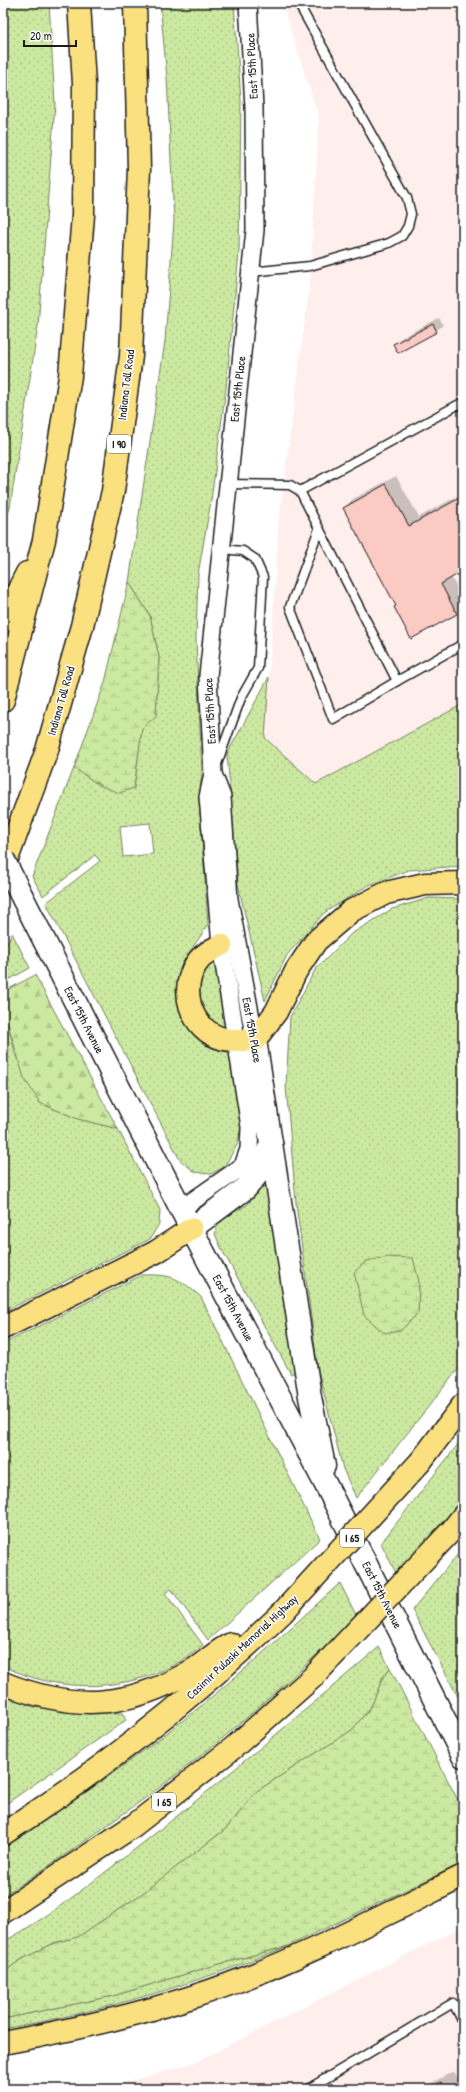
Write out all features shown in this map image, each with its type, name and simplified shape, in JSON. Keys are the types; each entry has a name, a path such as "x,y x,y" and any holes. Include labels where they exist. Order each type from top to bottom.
{"highway":[{"path":"3,700 44,540 70,376 83,215 84,84 79,3"},
{"name":"Indiana Toll Road","path":"3,870 47,750 82,626 113,491 131,356 139,168 136,3"},
{"path":"3,622 6,612 44,540"},
{"path":"221,945 209,951 199,960 192,972 188,986 188,999 192,1012 205,1029 223,1039 246,1040 276,1012 296,971 316,941 351,910 386,893 425,884 463,884"},
{"path":"3,1328 156,1252 191,1229"},
{"name":"Casimir Pulaski Memorial Highway","path":"3,1834 60,1796 131,1745 186,1700 275,1619 421,1461 463,1405"},
{"name":"I 65","path":"3,1912 133,1826 233,1748 313,1677 458,1522"},
{"path":"3,1682 30,1693 73,1702 106,1702 137,1696 166,1685 194,1669 228,1646 275,1619"},
{"path":"3,2043 124,2017 193,1997 271,1968 361,1927 463,1876"}],"street":[{"name":"East 15th Place","path":"191,1229 246,1188 260,1171 270,1143 246,1040 221,945 208,797 213,774 208,676 255,230 254,115 248,3"},
{"name":"East 15th Place","path":"181,1209 243,1166 249,1149 250,1127 246,1040 229,899 222,797 213,774"},
{"name":"East 15th Avenue","path":"3,859 191,1229 328,1489 463,1756"},
{"path":"270,1143 310,1397 328,1489"}],"lane":[{"path":"250,272 310,266 389,243 402,236 408,226 411,214 407,198 298,3"},
{"path":"300,491 463,402"},
{"path":"228,484 290,485 300,491 398,682"},
{"path":"319,529 290,607 333,720 463,644"},
{"path":"213,774 241,698 258,668 263,577 255,559 243,551 221,549"},
{"path":"308,2089 453,2003 463,2022"}],"shaded area":[{"path":"282,3 463,3 463,704 316,784 265,738 279,519 310,282 319,118"},
{"path":"463,1926 463,2089 103,2089 196,2062"}],"green space":[{"path":"3,3 49,3 55,104 38,326 10,507 3,529"},
{"path":"160,3 234,3 241,101 239,253 226,388 211,501 198,574 196,639 202,773 199,797 208,924 185,961 178,984 180,1006 189,1026 197,1035 209,1044 230,1052 241,1127 237,1145 224,1167 211,1174 195,1172 180,1160 46,903 100,861 95,855 43,896 32,876 74,768 101,786 134,788 142,728 156,715 159,657 150,616 129,582 165,341 174,221 167,78","holes":["150,823 153,854 123,857 120,826"]},
{"path":"129,582 150,616 159,657 156,716 142,728 134,788 119,793 101,786 74,768 105,682"},
{"path":"269,677 265,738 316,784 463,704 463,866 409,870 367,886 324,913 287,955 265,1001 238,884 227,754"},
{"path":"429,898 463,899 463,1363 356,1498 343,1469 318,1370 296,1203 286,1086 290,1017 315,970 351,934 392,909","holes":["419,1282 418,1313 401,1330"]},
{"path":"12,933 30,968 3,983 3,952"},
{"path":"215,961 225,1027 215,1023 207,1016 199,997 198,987 201,977 206,968"},
{"path":"35,975 118,1129 78,1119 40,1103 24,1078 8,1024 3,1022 3,992"},
{"path":"3,1022 8,1024 16,1056 40,1103 78,1119 118,1129 160,1210 159,1224 150,1239 3,1312"},
{"path":"261,1186 270,1187 298,1371 291,1374 222,1250 215,1234 218,1222 248,1204"},
{"path":"389,1257 413,1258 419,1282 418,1313 401,1330 384,1333 364,1315 354,1272 366,1261"},
{"path":"142,1275 161,1275 174,1278 187,1285 201,1297 320,1539 208,1640 171,1589 165,1593 203,1645 185,1659 164,1670 142,1678 95,1686 71,1685 47,1681 11,1670 3,1665 3,1344"},
{"path":"463,1438 463,1498 397,1575 381,1543"},
{"path":"463,1548 463,1607 461,1609 463,1610 463,1706 412,1610"},
{"path":"340,1583 357,1617 321,1651 208,1750 107,1825 3,1896 3,1849 141,1753 168,1732 250,1664"},
{"path":"379,1647 390,1668 383,1677 371,1707 352,1730 257,1791 227,1828 140,1895 78,1937 54,1943 19,1961 3,1973 3,1942 37,1922 70,1899 196,1801"},
{"path":"390,1668 463,1810 463,1863 288,1946 212,1966 113,1996 3,2019 3,1973 19,1961 54,1943 78,1937 140,1895 227,1828 257,1791 352,1730 371,1707 383,1677"},
{"path":"3,1693 33,1707 85,1713 123,1713 126,1720 3,1806"},
{"path":"288,1946 218,1973 148,1995 76,2014 3,2029 3,2019 113,1996 212,1966"}],"building":[{"path":"327,3 339,3 330,8"},
{"path":"433,324 437,332 398,353 393,344"},
{"path":"386,484 409,526 463,496 463,571 441,584 457,614 411,639 394,607 396,606 343,508"},
{"path":"441,2082 445,2089 429,2089"}]}
